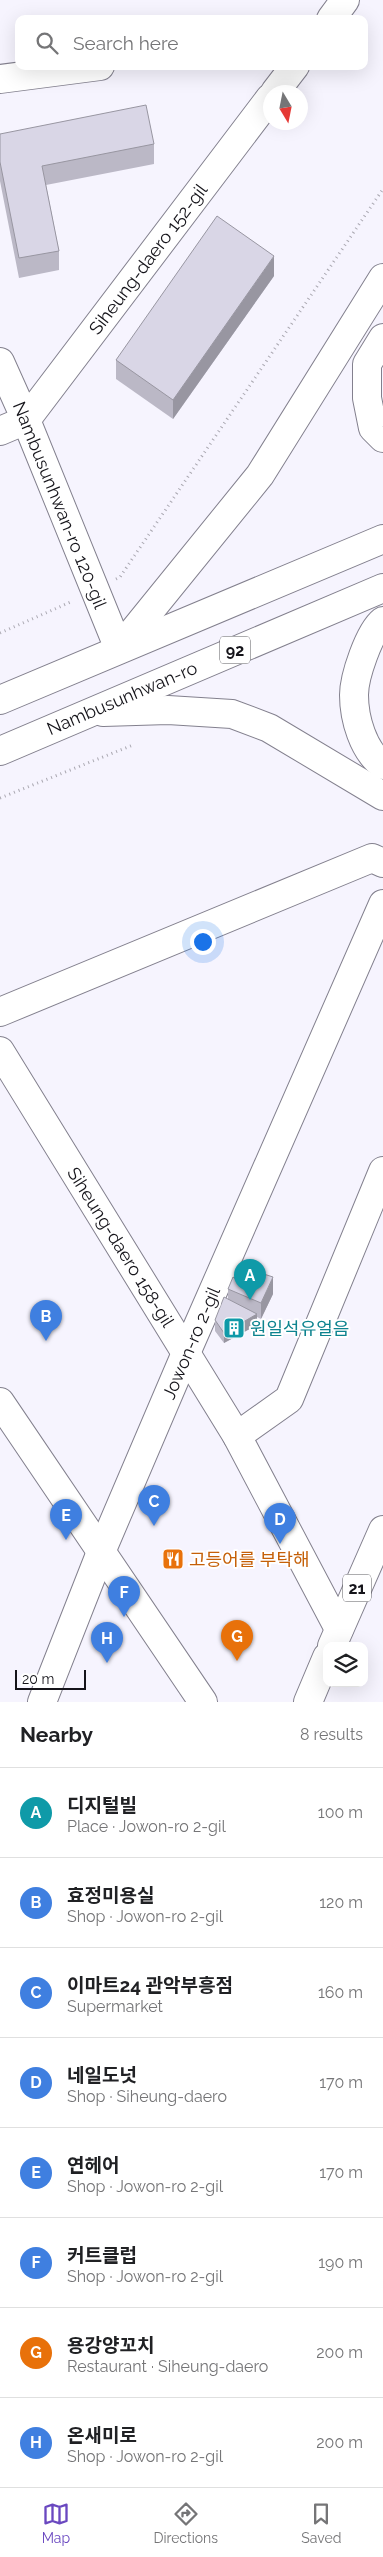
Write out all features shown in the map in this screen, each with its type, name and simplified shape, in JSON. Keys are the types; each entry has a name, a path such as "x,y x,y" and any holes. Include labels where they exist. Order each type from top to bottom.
{"street":[{"path":"334,15 345,0"},
{"path":"0,79 69,70"},
{"path":"280,85 292,70"},
{"name":"Siheung-daero 152-gil","path":"26,420 263,107"},
{"path":"119,650 260,476 383,278"},
{"path":"383,338 367,364 367,398 373,428 383,438"},
{"name":"Nambusunhwan-ro 120-gil","path":"0,362 26,420 119,650"},
{"path":"0,432 26,420"},
{"path":"0,700 383,539"},
{"name":"Nambusunhwan-ro","path":"0,751 383,588"},
{"path":"383,621 378,625 362,657 354,694 360,733 383,765"},
{"path":"87,713 168,710 232,714 269,728 383,796"},
{"path":"0,1012 372,858 383,863"},
{"name":"Jowon-ro 2-gil","path":"42,1702 101,1552 186,1353 381,913"},
{"name":"Siheung-daero 158-gil","path":"0,1051 237,1436 335,1637"},
{"path":"237,1436 289,1399 383,1171"},
{"path":"0,1402 203,1702"},
{"name":"21","path":"335,1637 383,1530"},
{"path":"308,1702 323,1666"}],"path":[{"path":"0,633 120,577 383,189"},
{"path":"0,798 133,745"}],"building":[{"path":"146,105 154,144 42,166 59,251 19,258 0,162 0,134"},
{"path":"217,216 274,256 173,400 116,360"},
{"path":"242,1267 273,1277 261,1303 228,1289 233,1277 236,1279"},
{"path":"224,1297 257,1314 224,1333 215,1320"}],"place":[{"name":"디지털빌","path":"250,1300"},
{"name":"원일석유얼음","path":"234,1328"},
{"name":"효정미용실","path":"46,1341"},
{"name":"이마트24 관악부흥점","path":"154,1526"},
{"name":"연헤어","path":"66,1540"},
{"name":"네일도넛","path":"280,1544"},
{"name":"고등어를 부탁해","path":"173,1559"},
{"name":"커트클럽","path":"124,1617"},
{"name":"용강양꼬치","path":"237,1661"},
{"name":"온새미로","path":"107,1663"}]}
